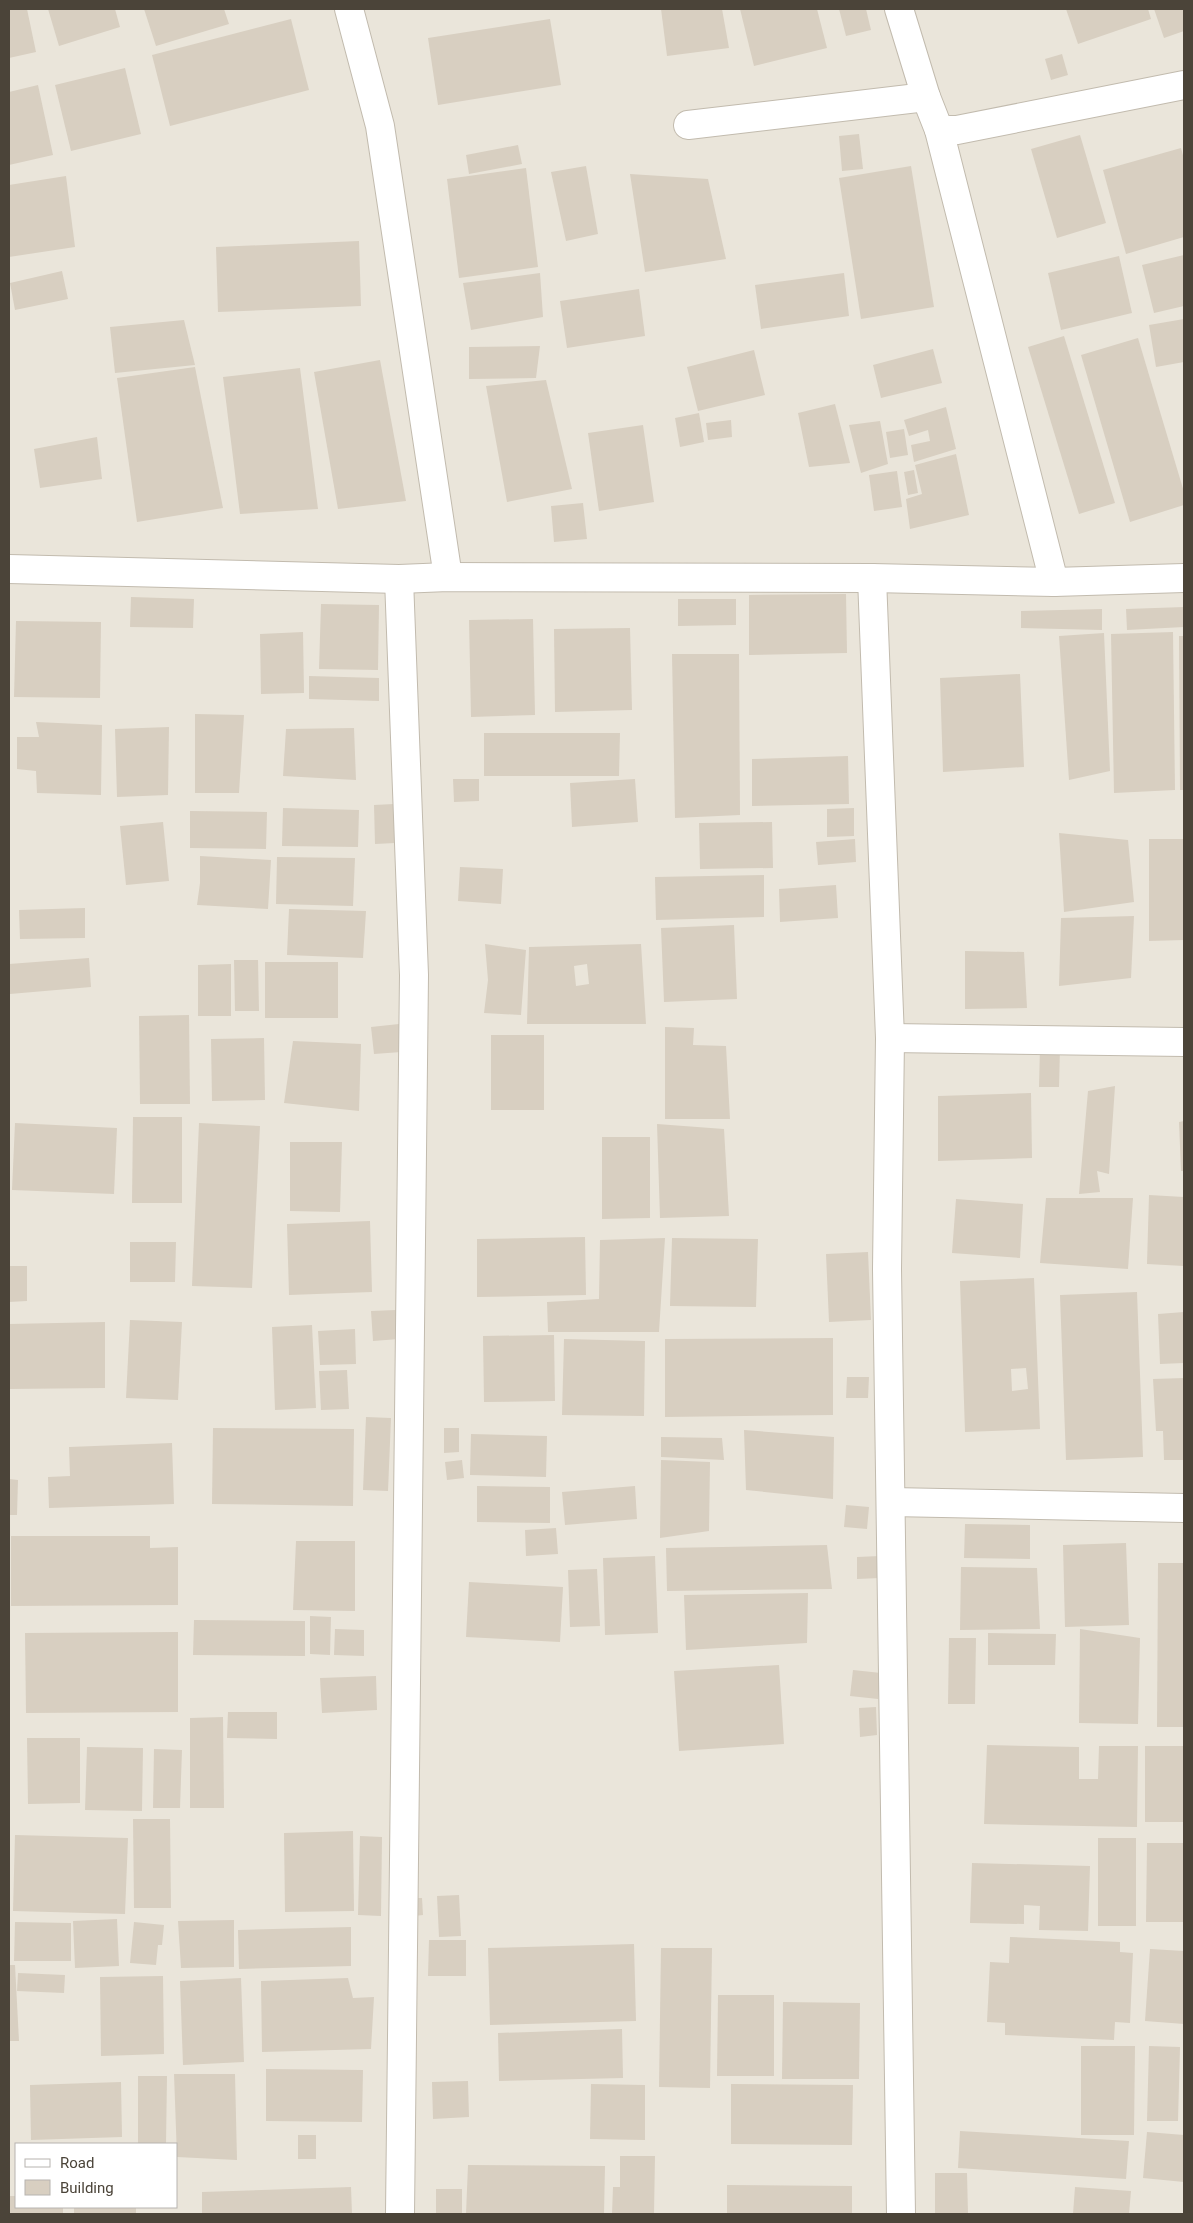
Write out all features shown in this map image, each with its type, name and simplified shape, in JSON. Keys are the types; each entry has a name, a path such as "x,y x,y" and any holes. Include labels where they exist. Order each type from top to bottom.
{"street":[{"path":"348,9 380,126 448,577"},
{"path":"900,9 926,97 939,130 1054,582"},
{"path":"939,130 956,130 1184,85"},
{"path":"688,125 926,97"},
{"path":"9,569 399,579 448,577 872,578 1054,582 1184,578"},
{"path":"872,578 890,1038 887,1269 901,2214"},
{"path":"399,579 414,975 400,2214"},
{"path":"890,1038 1184,1042"},
{"path":"891,1502 1184,1508"}],"shaded area":[{"path":"9,9 1184,9 1184,2214 9,2214"}],"building":[{"path":"9,9 27,9 36,52 9,58"},
{"path":"48,9 115,9 120,27 59,46"},
{"path":"144,9 224,9 229,24 156,46"},
{"path":"661,9 722,9 729,48 667,56"},
{"path":"740,9 817,9 827,48 754,66"},
{"path":"839,9 866,9 871,30 846,36"},
{"path":"1066,9 1148,9 1151,19 1078,44"},
{"path":"1154,9 1184,9 1184,31 1164,38"},
{"path":"291,19 309,90 170,126 152,55"},
{"path":"550,19 561,85 438,105 428,38"},
{"path":"1062,54 1068,75 1051,80 1045,59"},
{"path":"125,68 141,134 71,151 55,85"},
{"path":"38,85 53,155 9,165 9,92"},
{"path":"859,134 863,169 842,171 839,136"},
{"path":"1080,135 1106,223 1057,238 1031,149"},
{"path":"518,145 522,164 469,174 466,155"},
{"path":"1181,148 1184,159 1184,237 1126,254 1103,170"},
{"path":"586,166 598,234 566,241 551,172"},
{"path":"911,166 934,307 861,319 839,178"},
{"path":"526,168 538,267 459,278 447,179"},
{"path":"630,174 708,179 726,259 645,272"},
{"path":"66,176 75,247 9,257 9,185"},
{"path":"359,241 361,306 218,312 216,247"},
{"path":"1184,255 1184,306 1154,313 1142,265"},
{"path":"1119,256 1132,313 1061,330 1048,273"},
{"path":"62,271 68,299 15,310 10,283"},
{"path":"540,273 543,317 471,330 463,283"},
{"path":"844,273 849,316 761,329 755,285"},
{"path":"639,289 645,336 567,348 560,301"},
{"path":"1184,319 1184,362 1156,367 1149,325"},
{"path":"184,320 195,365 115,373 110,327"},
{"path":"1064,336 1115,503 1079,514 1028,347"},
{"path":"1138,338 1184,492 1184,505 1130,522 1081,355"},
{"path":"540,346 536,378 469,379 469,347"},
{"path":"933,349 942,383 881,398 873,365"},
{"path":"754,350 765,395 698,411 687,367"},
{"path":"380,360 406,501 338,509 314,372"},
{"path":"195,367 223,508 137,522 117,378"},
{"path":"300,368 318,509 240,514 223,377"},
{"path":"546,380 572,489 507,502 486,386"},
{"path":"835,404 850,463 809,467 798,413"},
{"path":"946,407 956,449 914,462 911,445 930,441 928,430 909,436 904,420"},
{"path":"699,413 704,442 680,447 675,418"},
{"path":"731,420 732,437 708,440 706,423"},
{"path":"880,421 888,464 861,473 849,425"},
{"path":"643,425 654,502 599,511 588,433"},
{"path":"904,429 908,455 890,458 886,432"},
{"path":"97,437 102,479 40,488 34,449"},
{"path":"956,454 969,515 910,529 906,499 922,494 915,465"},
{"path":"914,470 918,493 908,495 904,472"},
{"path":"897,471 902,507 874,511 869,475"},
{"path":"583,503 587,539 554,542 551,506"},
{"path":"846,594 847,653 749,655 749,595"},
{"path":"131,597 194,599 193,628 130,627"},
{"path":"678,599 736,599 736,625 678,626"},
{"path":"321,604 379,605 378,670 319,669"},
{"path":"1184,607 1184,627 1127,630 1126,609"},
{"path":"1102,609 1102,630 1021,628 1021,611"},
{"path":"533,619 535,715 471,717 469,620"},
{"path":"16,621 101,622 100,698 14,697"},
{"path":"630,628 632,710 555,712 554,629"},
{"path":"303,632 304,693 261,694 260,634"},
{"path":"1173,632 1175,790 1114,793 1111,634"},
{"path":"1104,633 1110,771 1069,780 1059,636"},
{"path":"1179,636 1184,636 1184,790 1180,790"},
{"path":"672,654 739,654 740,815 675,818"},
{"path":"1020,674 1024,767 943,772 940,678"},
{"path":"309,676 379,678 379,701 309,699"},
{"path":"195,714 244,715 239,793 195,793"},
{"path":"36,722 102,725 101,795 37,793 36,771 17,769 17,737 39,737"},
{"path":"169,727 168,795 117,797 115,729"},
{"path":"354,728 356,780 283,776 286,729"},
{"path":"484,733 620,733 619,776 484,776"},
{"path":"848,756 849,804 752,806 752,759"},
{"path":"453,779 479,779 479,801 454,802"},
{"path":"635,779 638,822 572,827 570,783"},
{"path":"394,804 395,843 375,844 374,805"},
{"path":"283,808 359,810 358,847 282,846"},
{"path":"854,808 854,836 827,837 827,809"},
{"path":"190,811 267,812 266,849 190,848"},
{"path":"163,822 169,881 126,885 120,826"},
{"path":"772,822 773,868 700,869 699,823"},
{"path":"1059,833 1128,840 1134,902 1064,912"},
{"path":"855,839 856,862 818,865 816,842"},
{"path":"1149,839 1184,839 1184,940 1149,941"},
{"path":"200,856 271,860 268,909 197,905 200,883"},
{"path":"277,857 355,858 353,906 276,904"},
{"path":"460,867 503,869 501,904 458,901"},
{"path":"764,875 764,917 656,920 655,877"},
{"path":"836,885 838,918 780,922 779,889"},
{"path":"85,908 85,938 20,939 19,910"},
{"path":"289,909 366,911 363,958 287,955"},
{"path":"1134,916 1131,978 1059,986 1061,918"},
{"path":"734,925 737,999 664,1002 661,928"},
{"path":"485,944 526,950 521,1015 484,1013 488,980"},
{"path":"641,944 646,1024 527,1024 529,947","holes":["587,964 589,984 576,986 574,966"]},
{"path":"965,951 1024,952 1027,1008 965,1009"},
{"path":"89,958 91,987 10,994 9,964"},
{"path":"234,960 258,960 259,1011 235,1011"},
{"path":"265,962 338,962 338,1018 265,1018"},
{"path":"231,964 231,1016 198,1016 198,965"},
{"path":"189,1015 190,1104 140,1104 139,1016"},
{"path":"399,1024 401,1052 374,1054 371,1027"},
{"path":"665,1027 694,1028 693,1045 726,1046 730,1119 665,1119"},
{"path":"491,1035 544,1035 544,1110 491,1110"},
{"path":"264,1038 265,1100 212,1101 211,1039"},
{"path":"293,1041 361,1044 359,1111 284,1103"},
{"path":"1040,1047 1060,1048 1059,1087 1039,1087"},
{"path":"1115,1086 1109,1174 1097,1171 1100,1192 1079,1194 1088,1091"},
{"path":"1031,1093 1032,1158 938,1161 938,1096"},
{"path":"133,1117 182,1117 182,1203 132,1203"},
{"path":"1184,1121 1184,1171 1181,1171 1179,1122"},
{"path":"15,1123 117,1128 114,1194 12,1190"},
{"path":"199,1123 260,1126 252,1288 192,1286"},
{"path":"657,1124 724,1129 729,1216 660,1218"},
{"path":"602,1137 650,1137 650,1218 602,1219"},
{"path":"290,1142 342,1142 340,1212 290,1211"},
{"path":"1149,1195 1184,1197 1184,1266 1147,1264"},
{"path":"1046,1198 1133,1198 1128,1269 1040,1263"},
{"path":"956,1199 1023,1204 1020,1258 952,1253"},
{"path":"370,1221 372,1292 289,1295 287,1224"},
{"path":"585,1237 586,1295 477,1297 477,1239"},
{"path":"665,1238 659,1332 548,1332 547,1302 599,1299 600,1240"},
{"path":"672,1238 758,1239 756,1307 670,1306"},
{"path":"130,1242 176,1242 175,1282 130,1282"},
{"path":"868,1252 871,1320 829,1322 826,1254"},
{"path":"9,1266 27,1266 27,1301 9,1302"},
{"path":"1034,1278 1040,1429 965,1432 960,1281","holes":["1026,1368 1028,1389 1012,1391 1011,1369"]},
{"path":"1137,1292 1143,1457 1066,1460 1060,1295"},
{"path":"396,1310 399,1339 373,1341 371,1311"},
{"path":"1184,1312 1184,1363 1160,1364 1158,1314"},
{"path":"130,1320 182,1322 178,1400 126,1398"},
{"path":"105,1322 105,1388 9,1389 9,1324"},
{"path":"312,1325 316,1408 275,1410 272,1327"},
{"path":"355,1329 356,1364 320,1365 318,1331"},
{"path":"554,1335 555,1401 484,1402 483,1336"},
{"path":"833,1338 833,1415 665,1417 665,1339"},
{"path":"564,1339 645,1341 644,1416 562,1415"},
{"path":"347,1370 349,1409 321,1410 319,1371"},
{"path":"847,1377 869,1377 868,1398 846,1398"},
{"path":"1184,1378 1184,1460 1164,1460 1163,1431 1156,1431 1153,1379"},
{"path":"366,1417 391,1418 388,1491 363,1490"},
{"path":"213,1428 354,1429 353,1506 212,1504"},
{"path":"444,1428 459,1428 459,1452 444,1453"},
{"path":"744,1430 834,1437 833,1499 746,1490"},
{"path":"471,1434 547,1436 546,1477 470,1475"},
{"path":"661,1437 722,1438 724,1460 661,1457"},
{"path":"172,1443 174,1504 49,1508 48,1477 70,1476 69,1447"},
{"path":"462,1460 464,1478 447,1480 445,1462"},
{"path":"661,1460 710,1462 709,1531 660,1538"},
{"path":"9,1479 18,1480 17,1515 9,1515"},
{"path":"477,1486 550,1487 550,1523 477,1522"},
{"path":"635,1486 637,1519 565,1525 562,1492"},
{"path":"846,1505 869,1507 867,1529 844,1527"},
{"path":"965,1524 1030,1525 1030,1559 964,1558"},
{"path":"556,1528 558,1554 526,1556 525,1530"},
{"path":"11,1536 150,1536 150,1548 178,1547 178,1605 11,1606"},
{"path":"296,1541 355,1541 355,1611 293,1610"},
{"path":"1126,1543 1129,1625 1065,1627 1063,1545"},
{"path":"827,1545 832,1589 667,1591 666,1548"},
{"path":"655,1556 658,1633 605,1635 603,1558"},
{"path":"880,1556 880,1578 857,1579 857,1557"},
{"path":"1158,1563 1184,1563 1184,1727 1157,1727"},
{"path":"961,1567 1037,1568 1040,1629 960,1630"},
{"path":"597,1569 600,1626 570,1627 568,1570"},
{"path":"469,1582 563,1587 560,1642 466,1637"},
{"path":"808,1593 807,1643 686,1650 684,1595"},
{"path":"310,1616 331,1617 330,1655 310,1654"},
{"path":"194,1620 305,1621 305,1656 193,1655"},
{"path":"335,1629 364,1630 364,1656 334,1655"},
{"path":"1080,1629 1140,1638 1138,1724 1079,1723"},
{"path":"178,1632 178,1712 26,1713 25,1633"},
{"path":"988,1633 1056,1634 1055,1665 988,1665"},
{"path":"949,1638 976,1638 975,1704 948,1704"},
{"path":"779,1665 784,1744 679,1751 674,1671"},
{"path":"853,1670 881,1673 878,1699 850,1696"},
{"path":"376,1676 377,1710 322,1713 320,1678"},
{"path":"876,1707 877,1735 860,1737 859,1708"},
{"path":"228,1712 277,1712 277,1739 227,1738"},
{"path":"223,1717 224,1808 190,1808 190,1718"},
{"path":"27,1738 80,1738 80,1803 28,1804"},
{"path":"987,1745 1079,1747 1079,1779 1098,1779 1099,1746 1138,1746 1137,1827 984,1824"},
{"path":"1145,1746 1184,1746 1184,1822 1145,1822"},
{"path":"87,1747 143,1748 142,1811 85,1810"},
{"path":"154,1749 182,1750 180,1808 153,1808"},
{"path":"133,1819 170,1819 171,1908 134,1908"},
{"path":"353,1831 354,1911 285,1912 284,1833"},
{"path":"15,1835 128,1838 125,1914 13,1911"},
{"path":"360,1836 382,1837 381,1916 358,1915"},
{"path":"1098,1838 1136,1838 1136,1926 1098,1926"},
{"path":"1147,1843 1184,1843 1184,1922 1146,1922"},
{"path":"972,1863 1090,1866 1088,1931 1039,1930 1040,1906 1024,1905 1024,1924 970,1923"},
{"path":"459,1895 461,1936 439,1937 437,1896"},
{"path":"413,1898 422,1898 423,1915 414,1916"},
{"path":"117,1919 119,1966 75,1968 73,1921"},
{"path":"234,1920 234,1967 181,1968 178,1921"},
{"path":"15,1922 71,1923 71,1961 14,1961"},
{"path":"134,1922 164,1925 162,1945 158,1945 156,1965 130,1963"},
{"path":"351,1927 351,1966 239,1969 238,1930"},
{"path":"1010,1937 1120,1942 1120,1952 1133,1953 1130,2023 1115,2022 1114,2040 1005,2035 1005,2023 987,2022 990,1962 1009,1963"},
{"path":"429,1940 466,1940 466,1976 428,1976"},
{"path":"634,1944 636,2021 490,2025 488,1948"},
{"path":"661,1948 712,1948 710,2088 659,2087"},
{"path":"1150,1949 1184,1951 1184,2024 1145,2021"},
{"path":"9,1965 15,1965 19,2041 9,2041"},
{"path":"18,1973 65,1975 64,1993 17,1991"},
{"path":"163,1976 164,2054 101,2056 100,1977"},
{"path":"241,1978 244,2062 183,2065 180,1981"},
{"path":"348,1978 353,1998 374,1997 371,2049 262,2052 261,1981"},
{"path":"718,1995 774,1995 774,2076 717,2076"},
{"path":"783,2002 860,2003 859,2079 782,2079"},
{"path":"622,2029 623,2078 499,2081 498,2033"},
{"path":"1081,2046 1135,2046 1134,2135 1081,2135"},
{"path":"1149,2046 1180,2047 1178,2121 1147,2121"},
{"path":"266,2069 363,2070 362,2122 266,2121"},
{"path":"174,2074 235,2074 237,2160 178,2157"},
{"path":"138,2076 167,2076 166,2143 138,2143"},
{"path":"468,2081 469,2117 433,2119 432,2082"},
{"path":"121,2082 122,2137 31,2140 30,2085"},
{"path":"591,2084 645,2085 645,2140 590,2139"},
{"path":"731,2084 853,2085 852,2145 731,2144"},
{"path":"960,2131 1129,2141 1126,2179 958,2168"},
{"path":"1147,2132 1184,2135 1184,2182 1143,2178"},
{"path":"298,2135 316,2135 316,2159 298,2159"},
{"path":"620,2156 655,2156 654,2214 612,2214 613,2187 620,2187"},
{"path":"468,2165 605,2166 604,2214 466,2214"},
{"path":"935,2173 967,2173 968,2214 935,2214"},
{"path":"727,2185 852,2186 852,2214 727,2214"},
{"path":"351,2187 352,2214 202,2214 202,2192"},
{"path":"1075,2187 1131,2191 1129,2214 1073,2214"},
{"path":"436,2189 462,2189 462,2214 436,2214"},
{"path":"9,2196 15,2196 15,2208 63,2208 63,2214 9,2214"},
{"path":"74,2208 136,2208 136,2214 74,2214"}]}
